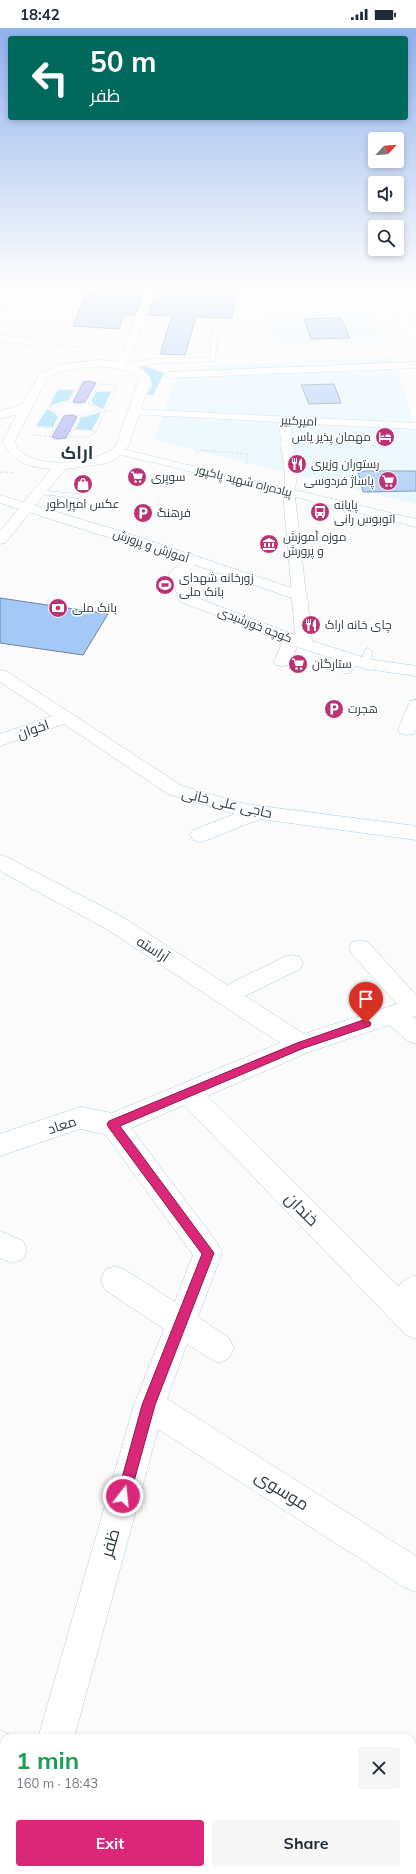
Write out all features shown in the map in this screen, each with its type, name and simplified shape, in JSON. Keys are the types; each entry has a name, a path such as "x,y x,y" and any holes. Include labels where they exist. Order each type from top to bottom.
{"street":[{"path":"57,369 44,375 8,442 9,449 20,457 35,463 61,466 99,461 110,457 123,445 145,379 132,369"},
{"path":"169,375 314,369"},
{"path":"0,415 27,407"},
{"name":"امیرکبیر","path":"134,412 416,426"},
{"path":"282,661 298,642 300,595 290,492 291,478 284,420"},
{"path":"0,429 11,436"},
{"name":"پیاده‌راه شهید پاکپور","path":"118,451 416,523"},
{"path":"0,540 5,530 29,507 61,466"},
{"name":"آموزش و پرورش","path":"0,498 128,534 193,560 300,595"},
{"name":"کوچه خورشیدی","path":"193,560 175,574 186,599 298,642"},
{"path":"298,642 359,662 416,671"},
{"name":"حاجی علی خانی","path":"0,675 175,790 244,810 416,833"},
{"path":"407,730 416,705"},
{"name":"اخوان","path":"0,740 66,717"},
{"path":"200,835 258,812"},
{"name":"آراسته","path":"0,862 116,924 301,1045"},
{"path":"360,948 408,1010 416,1034"},
{"path":"225,996 292,963"},
{"path":"113,1124 301,1045 408,1010"},
{"name":"خندان","path":"188,1093 410,1307"},
{"name":"معاد","path":"0,1146 80,1118 113,1124"},
{"name":"ظفر","path":"57,1734 149,1405 208,1253 113,1124"},
{"path":"115,1280 220,1348"},
{"name":"موسوی","path":"149,1405 416,1575"}],"lane":[{"path":"40,492 78,496"}],"path":[{"path":"30,433 35,435 50,436 52,439 58,440 69,437 88,438 93,434 116,389 114,385 98,384 91,380"},
{"path":"69,402 80,383 83,381"},
{"path":"73,383 80,383"},
{"path":"88,403 98,384"},
{"path":"58,385 56,389 76,390"},
{"path":"94,391 115,392"},
{"path":"44,407 48,401"},
{"path":"88,403 79,405 69,402 48,407 57,410 62,415 74,414 81,416 102,410"},
{"path":"88,403 93,408 105,411 134,412"},
{"path":"50,436 62,415"},
{"path":"69,437 81,416"},
{"path":"32,427 54,428"},
{"path":"74,429 95,431"},
{"path":"194,455 201,450 248,454 245,466"}],"shaded area":[{"path":"143,369 153,369 164,373 153,396 147,394 152,383 147,373"},
{"path":"199,369 398,369 416,435 416,504 154,440 178,372 200,371"},
{"path":"90,381 96,383 85,402 73,402 83,382"},
{"path":"58,390 74,390 68,400 49,406"},
{"path":"96,392 111,392 103,409 94,405 91,401"},
{"path":"47,409 55,413 58,417 53,427 36,426"},
{"path":"101,412 92,430 76,429 81,418"},
{"path":"73,415 77,417 66,438 58,439 52,437 64,416"}],"building":[{"path":"334,384 341,403 309,404 301,385"},
{"name":"پاساژ فردوسی","path":"358,471 416,471 416,491 363,492"},
{"path":"0,598 108,614 83,655 0,643"}],"place":[{"name":"مهمان پذیر یاس","path":"385,437"},
{"name":"رستوران وزیری","path":"297,464"},
{"name":"سوپری","path":"137,477"},
{"name":"پاساژ فردوسی","path":"388,481"},
{"name":"عکس امپراطور","path":"83,484"},
{"name":"پایانه اتوبوس رانی","path":"320,512"},
{"name":"فرهنگ","path":"143,513"},
{"name":"موزه آموزش و پرورش","path":"269,544"},
{"name":"زورخانه شهدای بانک ملی","path":"165,585"},
{"name":"بانک ملی","path":"58,608"},
{"name":"چای خانه اراک","path":"311,625"},
{"name":"ستارگان","path":"298,664"},
{"name":"هجرت","path":"334,709"}],"district":[{"name":"اراک","path":"77,453"}],"route":[{"path":"123,1496 149,1405 208,1253 113,1124 301,1045 366,1023"}]}
